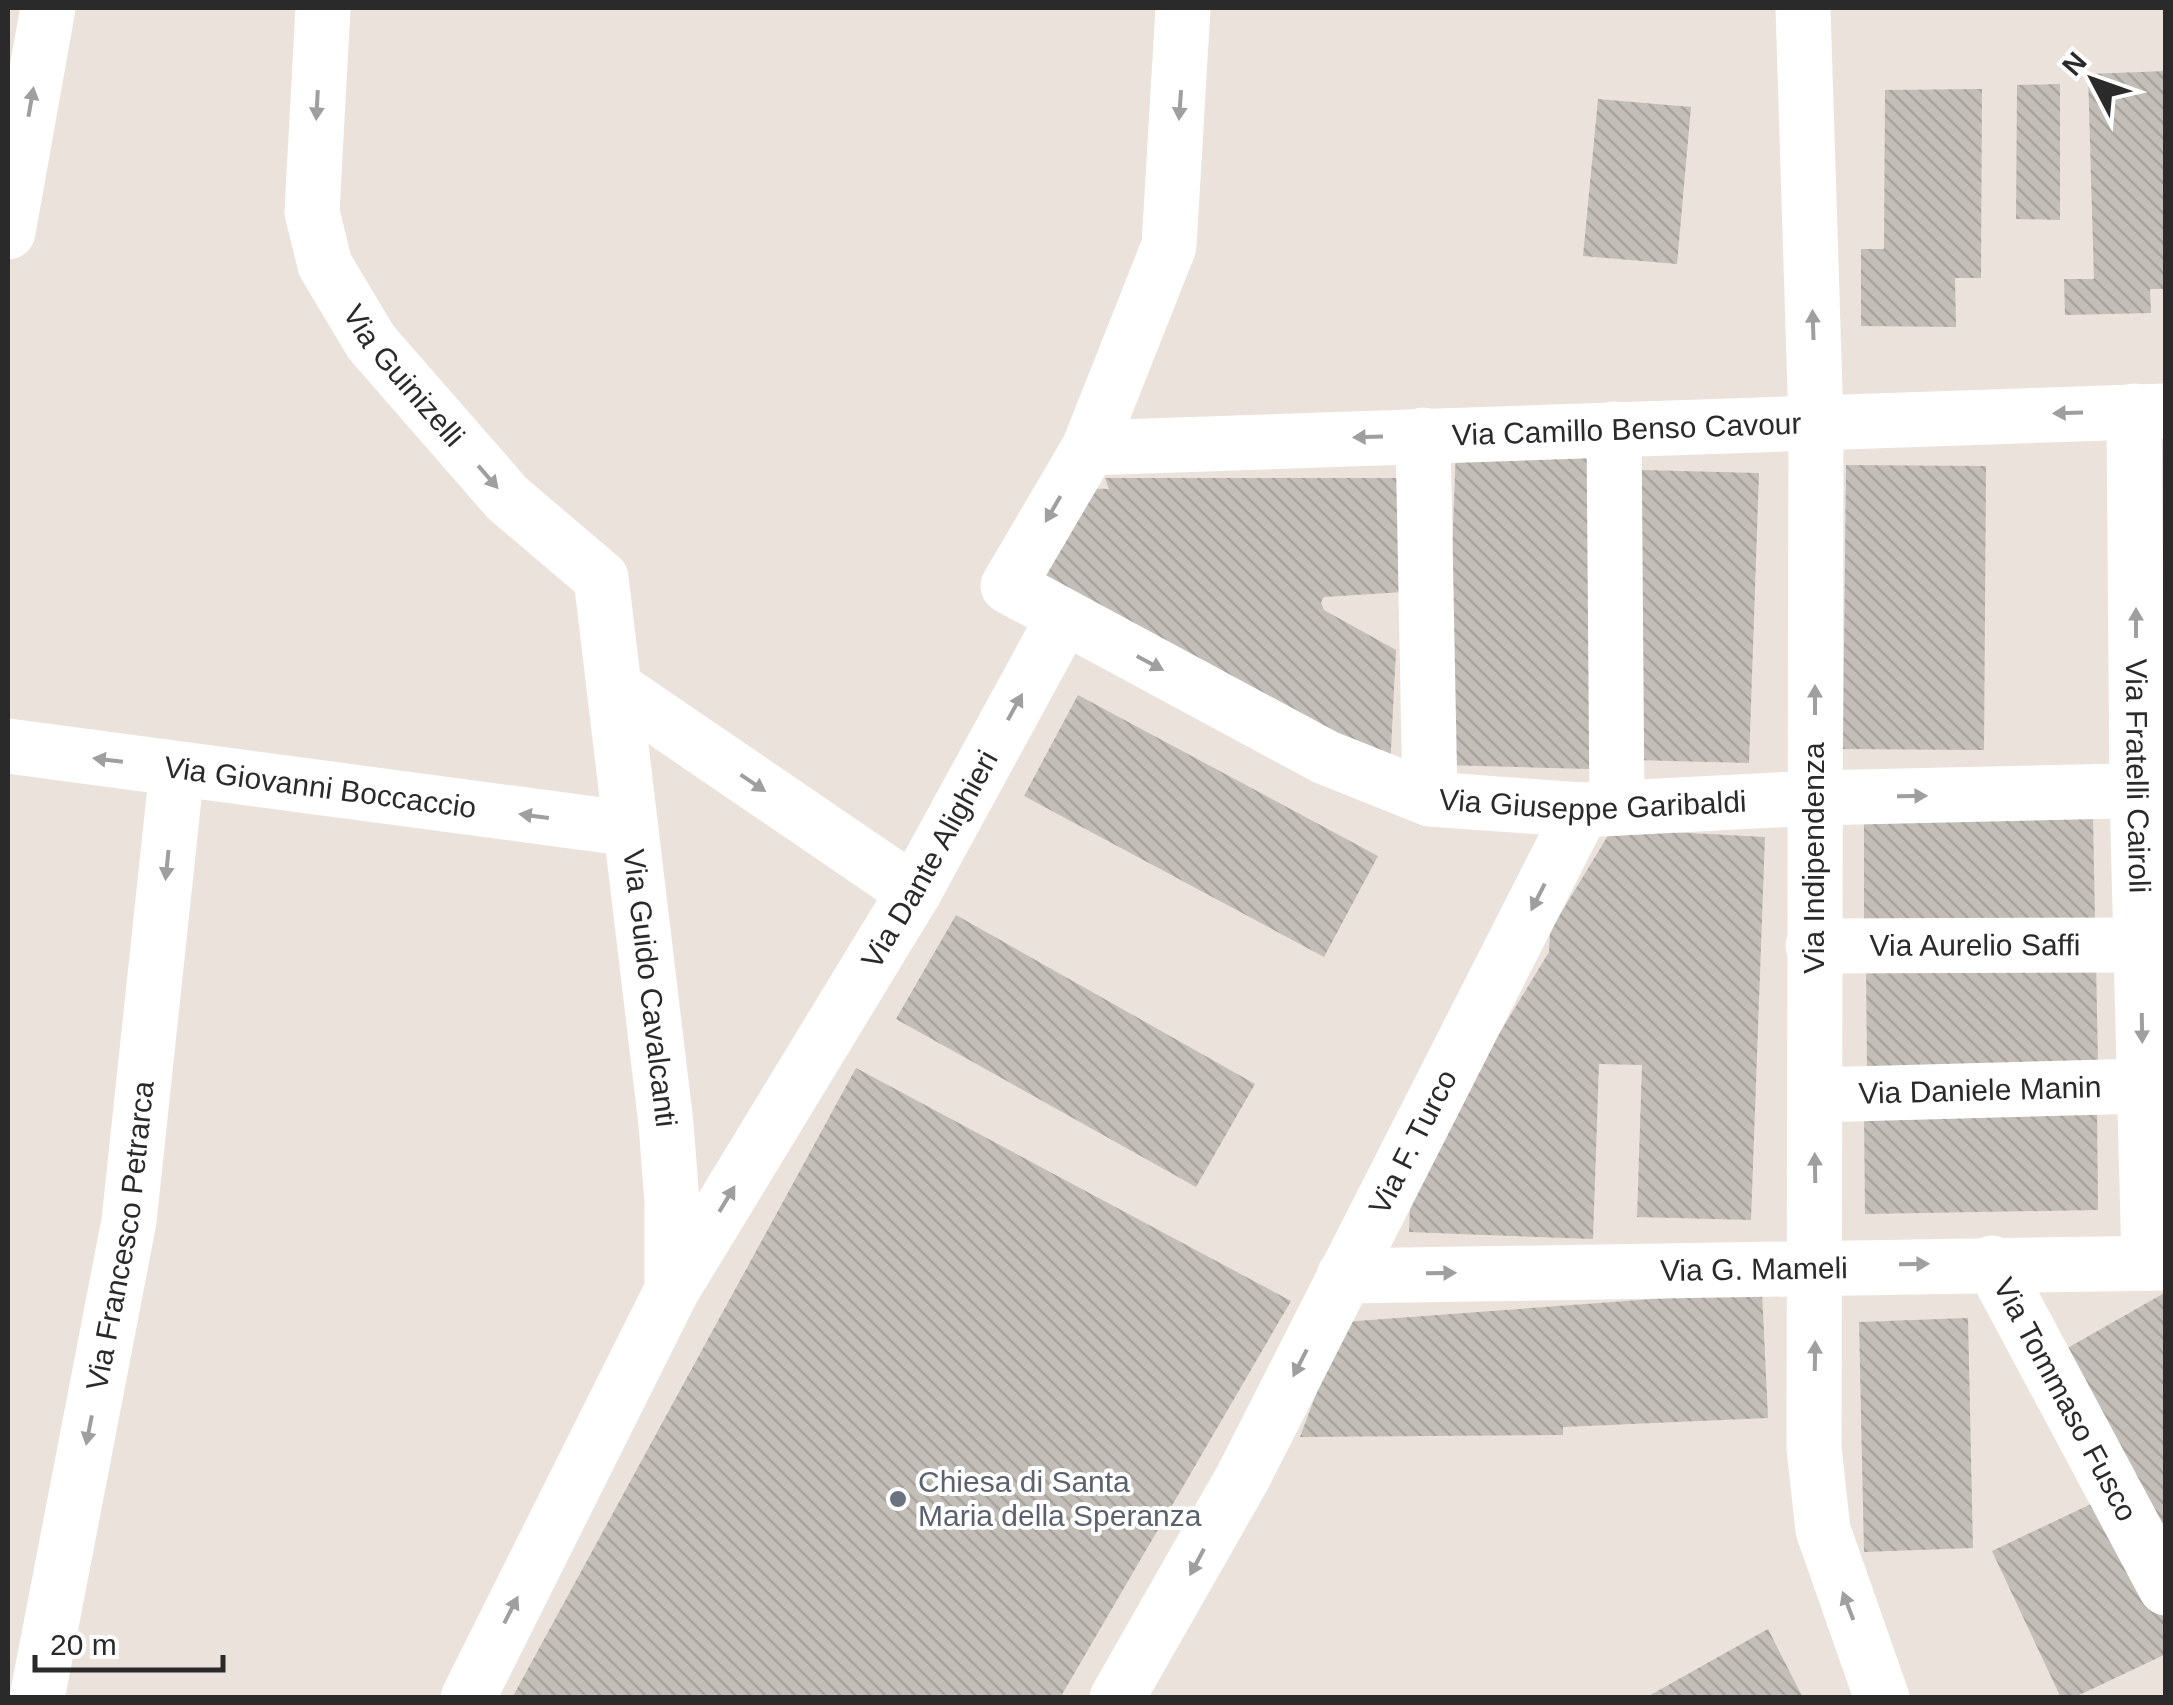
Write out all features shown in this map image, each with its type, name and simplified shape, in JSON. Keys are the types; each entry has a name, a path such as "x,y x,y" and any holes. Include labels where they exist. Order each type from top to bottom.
{"street":[{"path":"8,232 48,8"},
{"name":"Via Guinizelli","path":"323,8 312,212 324,265 371,342 506,498 601,578 618,690"},
{"path":"1064,617 1008,586 1089,448 1169,246 1183,8"},
{"name":"Via Indipendenza","path":"1803,8 1816,423 1814,1448 1823,1530 1882,1698"},
{"name":"Via Camillo Benso Cavour","path":"1089,448 2150,411"},
{"name":"Via Fratelli Cairoli","path":"2150,411 2151,791 2140,945 2144,1086 2157,1262"},
{"path":"1600,809 1614,429"},
{"path":"1423,435 1430,799"},
{"name":"Via Giuseppe Garibaldi","path":"1064,617 1324,757 1430,799 1600,809 1814,798 2151,791"},
{"name":"Via Dante Alighieri","path":"468,1698 672,1290 914,892 1064,617"},
{"path":"618,690 671,730 914,892"},
{"name":"Via Guido Cavalcanti","path":"618,690 667,1144 672,1290"},
{"name":"Via Giovanni Boccaccio","path":"8,746 631,829"},
{"name":"Via Francesco Petrarca","path":"36,1698 129,1220 177,768"},
{"name":"Via F. Turco","path":"1116,1698 1244,1476 1344,1276 1600,809"},
{"name":"Via Aurelio Saffi","path":"1813,946 2140,945"},
{"name":"Via Daniele Manin","path":"1814,1095 2144,1086"},
{"name":"Via Tommaso Fusco","path":"1992,1262 2166,1588"},
{"name":"Via G. Mameli","path":"1344,1276 2157,1262"}],"building":[{"path":"2166,71 2166,289 2150,289 2151,313 2065,315 2064,279 2094,279 2088,74"},
{"path":"2060,84 2060,220 2016,219 2017,85"},
{"path":"1982,89 1981,278 1955,278 1956,327 1861,326 1861,249 1884,249 1885,90"},
{"path":"1598,99 1691,107 1677,264 1583,256"},
{"path":"1456,449 1600,454 1589,769 1444,765"},
{"path":"1846,465 1986,466 1984,750 1843,749"},
{"path":"1642,470 1759,473 1749,763 1633,760"},
{"path":"1105,478 1398,478 1403,592 1324,597 1321,602 1324,610 1396,650 1390,769 1045,575 1072,488 1109,489"},
{"path":"1078,695 1378,856 1324,957 1024,796"},
{"path":"2093,816 2095,921 1864,925 1864,820"},
{"path":"1612,829 1765,837 1751,1220 1637,1217 1642,1065 1599,1064 1593,1239 1409,1232 1411,1178 1549,952 1550,931"},
{"path":"956,915 1255,1084 1196,1187 896,1019"},
{"path":"2096,960 2098,1064 1867,1069 1866,965"},
{"name":"Chiesa di Santa Maria della Speranza","path":"856,1068 1291,1301 1060,1698 512,1698"},
{"path":"2097,1107 2098,1210 1865,1214 1864,1111"},
{"path":"1762,1291 1768,1418 1563,1427 1563,1435 1300,1437 1343,1322"},
{"path":"2166,1292 2166,1546 2057,1354"},
{"path":"1968,1318 1973,1548 1864,1552 1859,1322"},
{"path":"2112,1494 2166,1607 2166,1654 2073,1698 2061,1698 1992,1551"},
{"path":"1768,1629 1803,1698 1645,1698"}],"place":[{"name":"Chiesa di Santa Maria della Speranza","path":"898,1499"}]}
